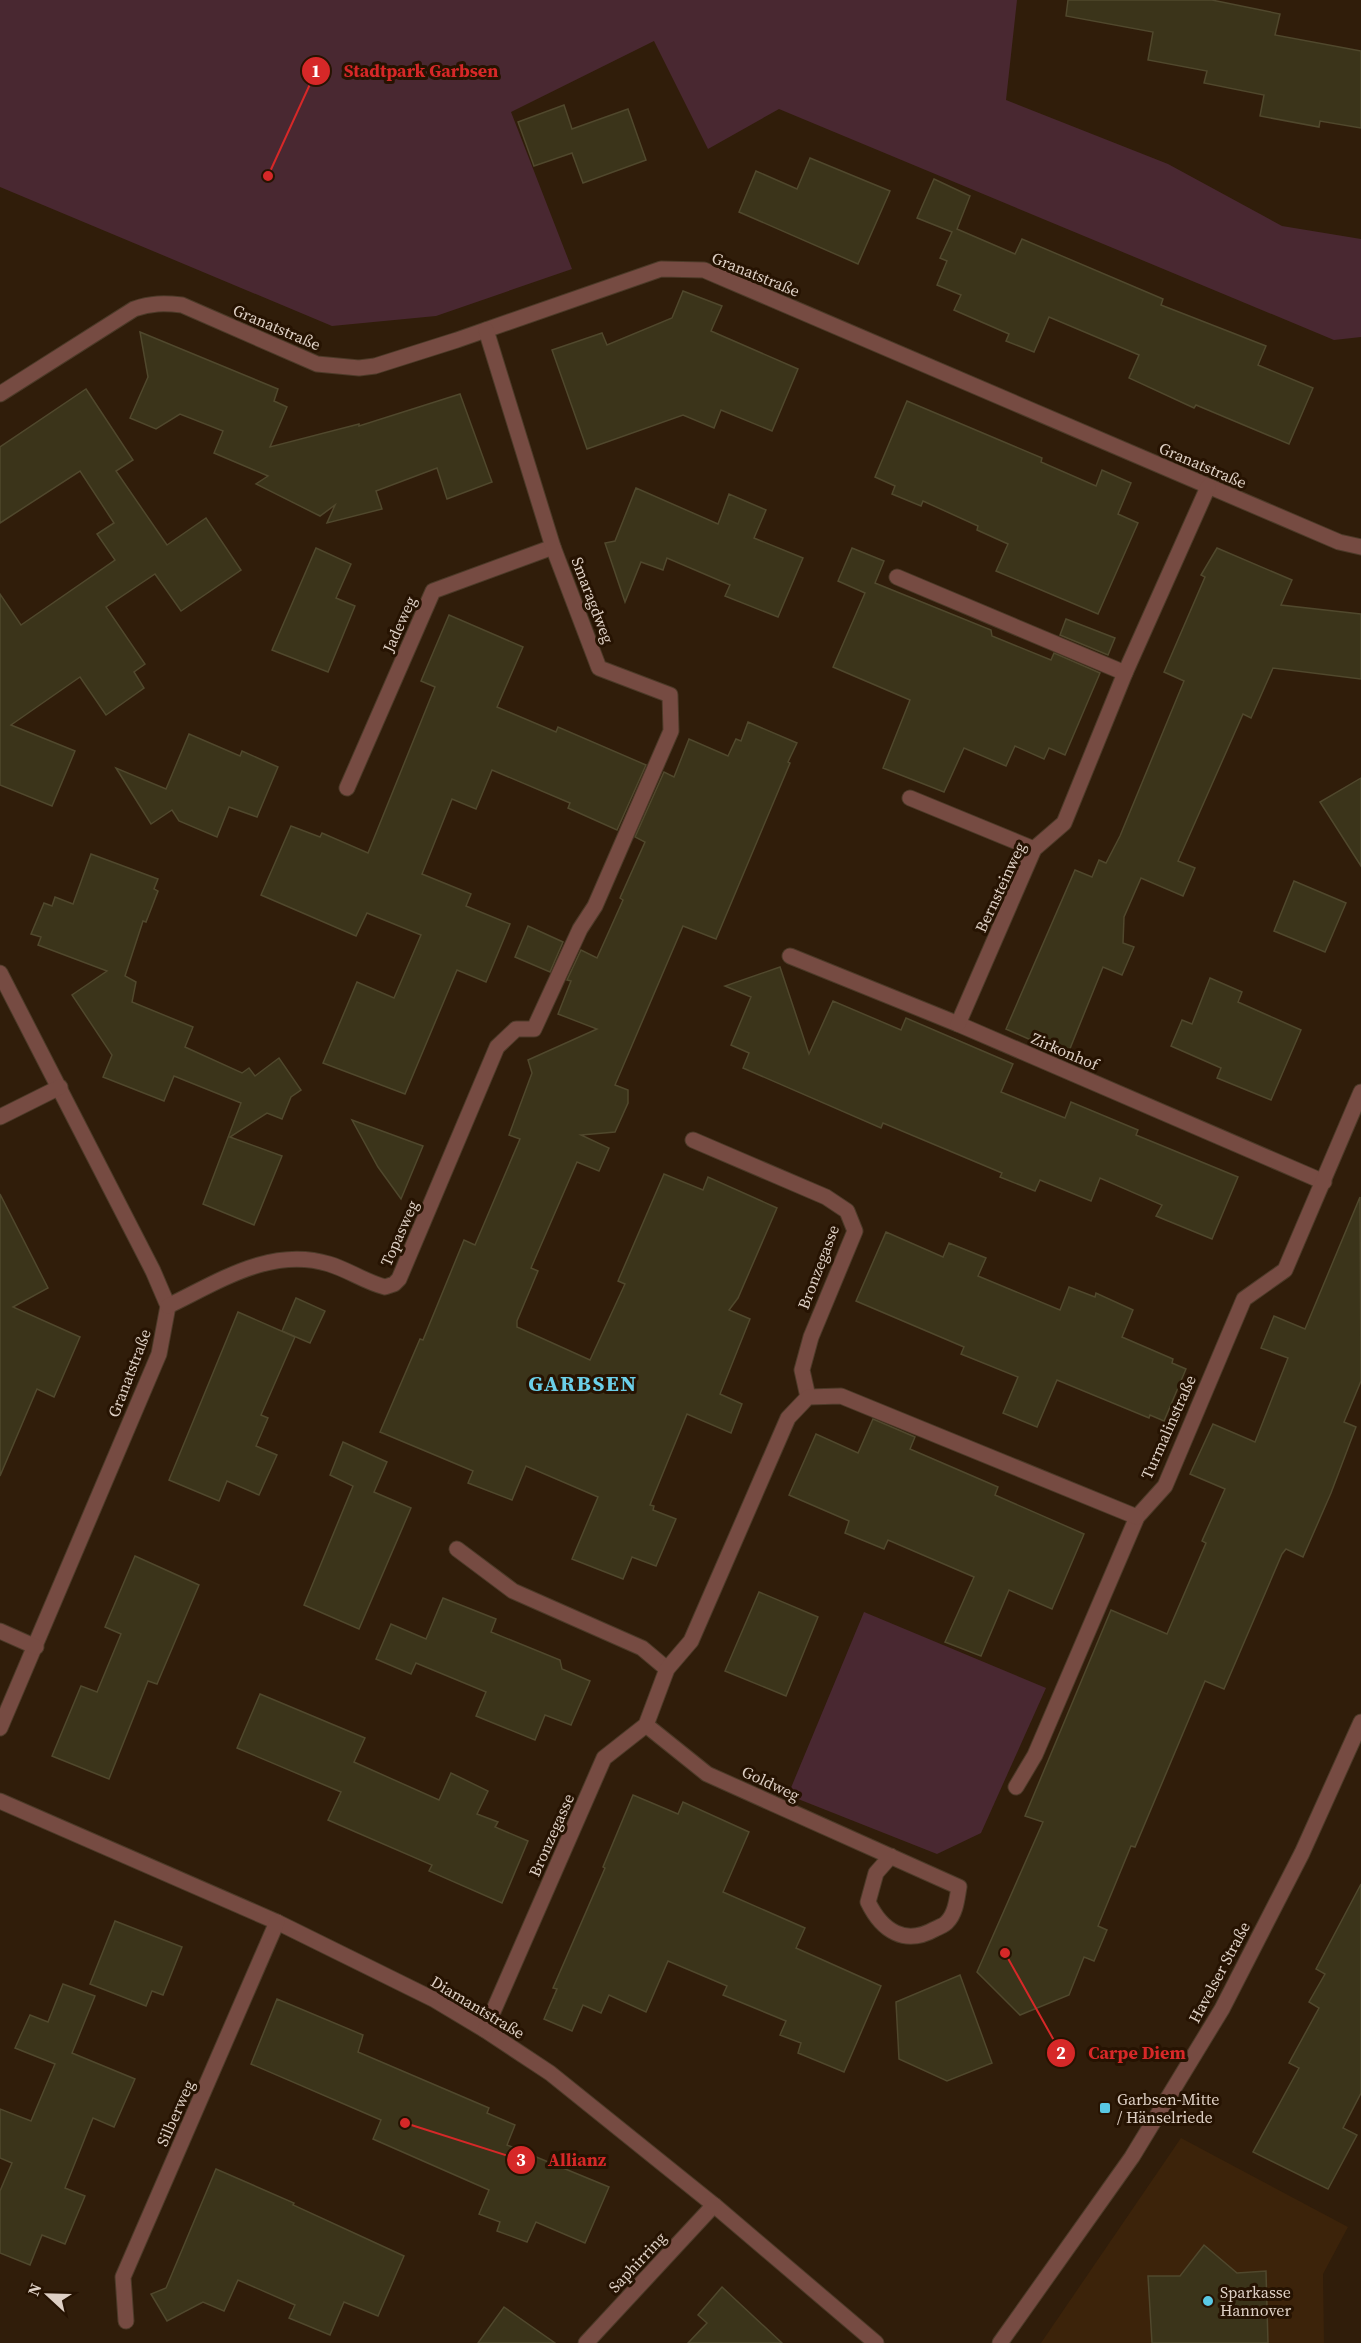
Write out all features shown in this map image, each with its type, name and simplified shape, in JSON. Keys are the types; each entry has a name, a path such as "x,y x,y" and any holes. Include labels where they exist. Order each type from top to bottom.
{"street":[{"name":"Granatstraße","path":"0,394 134,309 163,302 182,305 317,364 341,368 375,366 661,269 704,270 1208,487 1339,542 1361,547"},
{"name":"Smaragdweg","path":"486,330 553,547 599,668 670,695 671,731 595,906 580,929 534,1029"},
{"name":"Bernsteinweg","path":"958,1024 1034,849 1064,823 1125,673 1208,487"},
{"name":"Jadeweg","path":"347,788 433,591 553,547"},
{"path":"897,577 1125,673"},
{"path":"910,798 1034,849"},
{"name":"Zirkonhof","path":"790,956 958,1024 1324,1182"},
{"path":"0,973 60,1086 153,1271 168,1306"},
{"name":"Topasweg","path":"168,1306 249,1267 268,1261 307,1260 329,1264 373,1284 385,1287 394,1284 399,1280 427,1216 497,1047 516,1029 534,1029"},
{"path":"0,1117 60,1086"},
{"name":"Turmalinstraße","path":"1017,1787 1035,1755 1137,1517 1165,1486 1244,1299 1285,1270 1361,1092"},
{"name":"Bronzegasse","path":"693,1140 826,1197 847,1211 852,1221 855,1231 811,1337 802,1370 808,1397"},
{"name":"Granatstraße","path":"0,1728 159,1354 168,1306"},
{"path":"646,1725 667,1669 691,1641 788,1418 808,1397 841,1396 1137,1517"},
{"path":"457,1549 513,1591 642,1648 667,1669"},
{"path":"0,1630 36,1647"},
{"name":"Havelser Straße","path":"1000,2343 1132,2157 1222,2009 1302,1853 1361,1722"},
{"name":"Bronzegasse","path":"485,2030 604,1758 646,1725"},
{"name":"Goldweg","path":"646,1725 707,1774 891,1856 959,1887 956,1905 947,1922 920,1937 899,1934 884,1928 868,1902 876,1873 891,1856"},
{"name":"Diamantstraße","path":"0,1802 277,1922 435,2000 485,2030 550,2073 714,2205 876,2343"},
{"name":"Silberweg","path":"126,2321 123,2277 277,1922"},
{"name":"Saphirring","path":"586,2343 714,2205"}],"shaded area":[{"path":"0,0 1017,0 1006,100 1168,164 1282,226 1361,239 1361,337 1334,340 779,109 708,149 654,41 511,112 572,269 436,316 332,326 0,187"},
{"path":"864,1612 1046,1688 981,1833 937,1854 788,1795"},
{"path":"1181,2138 1348,2227 1323,2274 1324,2343 1041,2343"}],"building":[{"path":"1068,0 1212,0 1280,14 1275,35 1361,51 1361,128 1320,121 1319,127 1260,116 1264,95 1204,83 1207,71 1148,60 1153,32 1066,16"},
{"path":"564,105 572,129 628,109 646,160 583,183 572,153 534,166 518,122"},
{"path":"810,158 890,191 858,264 739,212 756,171 797,189"},
{"path":"934,179 970,196 957,229 1015,254 1022,239 1163,299 1161,305 1266,346 1258,365 1313,388 1289,444 1196,405 1194,408 1129,378 1139,355 1049,317 1034,352 1006,341 1009,334 954,310 961,295 937,285 947,261 940,258 952,232 917,218"},
{"path":"683,291 722,306 711,331 798,369 772,431 721,410 714,428 683,415 587,449 552,350 602,333 607,345 672,318"},
{"path":"140,332 278,389 274,401 287,407 270,447 359,424 359,426 460,394 492,482 447,499 437,468 376,491 382,509 327,523 335,505 320,516 256,484 268,476 214,453 223,431 180,414 156,429 130,418 148,377"},
{"path":"86,389 133,460 116,471 167,545 206,518 241,570 181,611 155,574 106,607 145,664 134,672 144,688 106,715 80,677 11,725 75,751 52,806 0,785 0,594 21,625 115,560 97,534 114,523 80,471 0,523 0,447"},
{"path":"907,401 1042,458 1041,462 1096,486 1102,470 1131,483 1118,514 1138,523 1098,614 996,571 1008,544 977,530 978,526 923,501 921,506 892,494 895,486 875,477"},
{"path":"636,488 718,524 729,494 766,510 754,538 803,558 778,617 725,596 730,585 667,558 663,570 641,562 625,602 605,543 615,541"},
{"path":"316,548 351,564 336,598 355,606 328,672 272,650"},
{"path":"852,548 884,561 875,583 991,630 992,636 1051,660 1054,653 1100,673 1065,755 1049,748 1044,759 1015,746 1006,766 964,748 944,792 883,768 910,700 833,667 865,593 838,581"},
{"path":"1217,548 1292,580 1281,605 1361,614 1361,679 1273,668 1251,718 1243,714 1178,861 1195,868 1183,896 1141,878 1124,917 1123,943 1134,947 1122,975 1103,967 1067,1056 1006,1029 1075,870 1092,877 1099,860 1106,863 1120,836 1184,681 1164,672 1205,577 1201,575"},
{"path":"449,615 523,647 497,707 556,732 558,727 646,765 617,830 568,808 570,803 492,770 476,809 452,799 422,874 471,894 466,906 510,924 486,982 457,970 405,1094 323,1063 357,982 394,998 421,935 367,913 356,936 261,895 291,826 320,837 322,833 368,853 435,687 421,681"},
{"path":"1066,619 1115,638 1108,655 1060,635"},
{"path":"748,722 797,743 788,762 790,763 716,939 683,926 615,1085 628,1090 628,1103 615,1132 581,1135 609,1148 599,1171 577,1162 531,1268 538,1271 517,1321 517,1327 590,1360 625,1284 618,1281 664,1174 703,1190 708,1177 777,1208 738,1298 729,1310 750,1319 720,1394 742,1404 731,1433 687,1414 650,1505 654,1506 653,1510 676,1519 656,1566 632,1557 623,1579 572,1559 598,1497 526,1466 512,1500 468,1483 473,1471 380,1432 420,1339 423,1340 464,1240 475,1245 520,1139 509,1135 532,1073 528,1060 597,1029 558,1014 571,981 567,980 581,950 597,958 623,900 620,898 645,842 635,837 664,772 674,777 689,739 728,756 736,739 741,741"},
{"path":"189,734 240,756 242,751 278,767 257,817 229,807 217,837 179,821 172,810 151,824 116,768 166,789"},
{"path":"1361,778 1361,866 1320,802"},
{"path":"91,854 158,879 154,889 158,891 146,922 143,921 125,976 136,982 132,1002 193,1027 185,1047 242,1073 249,1068 255,1076 279,1058 301,1090 291,1097 282,1119 267,1113 230,1137 282,1156 254,1225 203,1204 241,1103 174,1076 164,1101 103,1077 112,1055 72,995 107,971 38,945 41,937 31,934 44,903 52,906 55,897 73,904"},
{"path":"1294,881 1346,903 1325,952 1274,931"},
{"path":"528,926 563,942 550,972 515,957"},
{"path":"780,967 809,1054 833,1001 901,1030 906,1018 1013,1064 1001,1092 1065,1118 1071,1102 1138,1130 1136,1135 1238,1177 1212,1239 1156,1216 1162,1205 1100,1178 1091,1201 1040,1180 1035,1191 1000,1177 1002,1173 883,1123 881,1128 743,1068 749,1053 731,1045 751,997 725,986"},
{"path":"1210,978 1242,992 1238,1002 1301,1030 1271,1100 1217,1078 1221,1068 1171,1046 1182,1020 1192,1024"},
{"path":"352,1120 423,1146 401,1199 378,1167"},
{"path":"0,1194 48,1288 13,1307 80,1337 54,1397 37,1389 0,1476"},
{"path":"1360,1197 1361,1381 1344,1422 1356,1427 1331,1493 1303,1557 1286,1549 1282,1554 1224,1689 1205,1681 1135,1847 1131,1846 1098,1926 1107,1930 1094,1961 1084,1957 1069,1995 1020,2015 977,1972 1043,1822 1025,1816 1111,1610 1167,1634 1206,1543 1202,1541 1225,1489 1190,1474 1213,1424 1255,1442 1288,1358 1261,1348 1274,1316 1305,1329"},
{"path":"886,1232 943,1257 949,1243 986,1258 978,1276 1060,1310 1069,1287 1095,1297 1096,1293 1133,1310 1122,1337 1173,1359 1172,1363 1186,1369 1164,1421 1150,1415 1149,1418 1057,1380 1037,1427 1003,1413 1018,1377 961,1354 964,1347 856,1301"},
{"path":"296,1298 325,1311 310,1343 282,1331"},
{"path":"238,1312 295,1337 261,1415 268,1418 256,1446 277,1455 259,1495 227,1481 219,1501 169,1480"},
{"path":"873,1419 915,1437 910,1449 998,1487 995,1495 1084,1534 1052,1609 1009,1590 981,1656 945,1642 974,1577 888,1540 884,1549 845,1533 849,1521 789,1495 816,1434 858,1453"},
{"path":"343,1442 387,1462 374,1492 411,1508 359,1629 304,1605 353,1486 330,1475"},
{"path":"135,1556 199,1585 157,1684 148,1681 109,1779 52,1756 81,1686 97,1692 121,1634 105,1627"},
{"path":"759,1592 818,1617 786,1696 725,1671"},
{"path":"443,1598 496,1619 491,1632 560,1660 562,1669 590,1681 571,1725 545,1715 535,1740 476,1716 486,1692 416,1663 411,1674 376,1659 391,1624 426,1639"},
{"path":"260,1694 365,1738 354,1762 439,1800 451,1773 488,1791 477,1814 498,1822 495,1827 528,1841 502,1903 429,1871 432,1865 328,1820 341,1792 237,1748"},
{"path":"633,1795 678,1814 683,1802 749,1832 723,1892 805,1928 796,1948 881,1986 844,2072 798,2053 801,2043 780,2035 786,2021 723,1995 727,1986 668,1961 646,2012 609,1995 601,2013 583,2005 572,2031 544,2019 557,1989 553,1988 605,1868 603,1867"},
{"path":"1361,1884 1361,2093 1343,2128 1357,2135 1328,2189 1253,2152 1299,2068 1289,2063 1319,2008 1309,2002 1325,1974 1316,1969"},
{"path":"115,1921 182,1947 163,1995 152,1991 146,2006 90,1984"},
{"path":"960,1975 992,2063 947,2081 899,2059 896,2002"},
{"path":"63,1984 95,1996 72,2053 135,2079 114,2127 93,2118 65,2188 85,2196 65,2244 42,2235 30,2265 0,2253 0,2191 12,2163 0,2158 0,2109 31,2121 55,2064 15,2048 30,2015 48,2022"},
{"path":"277,1999 363,2035 358,2052 489,2108 487,2113 515,2125 507,2145 609,2187 585,2243 536,2222 527,2242 497,2231 500,2222 479,2214 489,2190 373,2139 381,2120 251,2064"},
{"path":"216,2169 294,2203 293,2205 404,2256 378,2316 344,2302 330,2335 289,2318 295,2305 238,2280 224,2311 203,2302 167,2321 151,2294 166,2288"},
{"name":"Sparkasse Hannover","path":"1204,2245 1237,2273 1266,2271 1268,2343 1152,2343 1148,2276 1180,2276"},
{"path":"722,2287 782,2343 688,2343 707,2323 698,2315"},
{"path":"504,2307 555,2343 478,2343"}],"place":[{"name":"Stadtpark Garbsen","path":"268,176"},
{"name":"Carpe Diem","path":"1005,1953"},
{"name":"Garbsen-Mitte / Hänselriede","path":"1105,2108"},
{"name":"Allianz","path":"405,2123"},
{"name":"Sparkasse Hannover","path":"1208,2301"}],"district":[{"name":"GARBSEN","path":"583,1383"}]}
